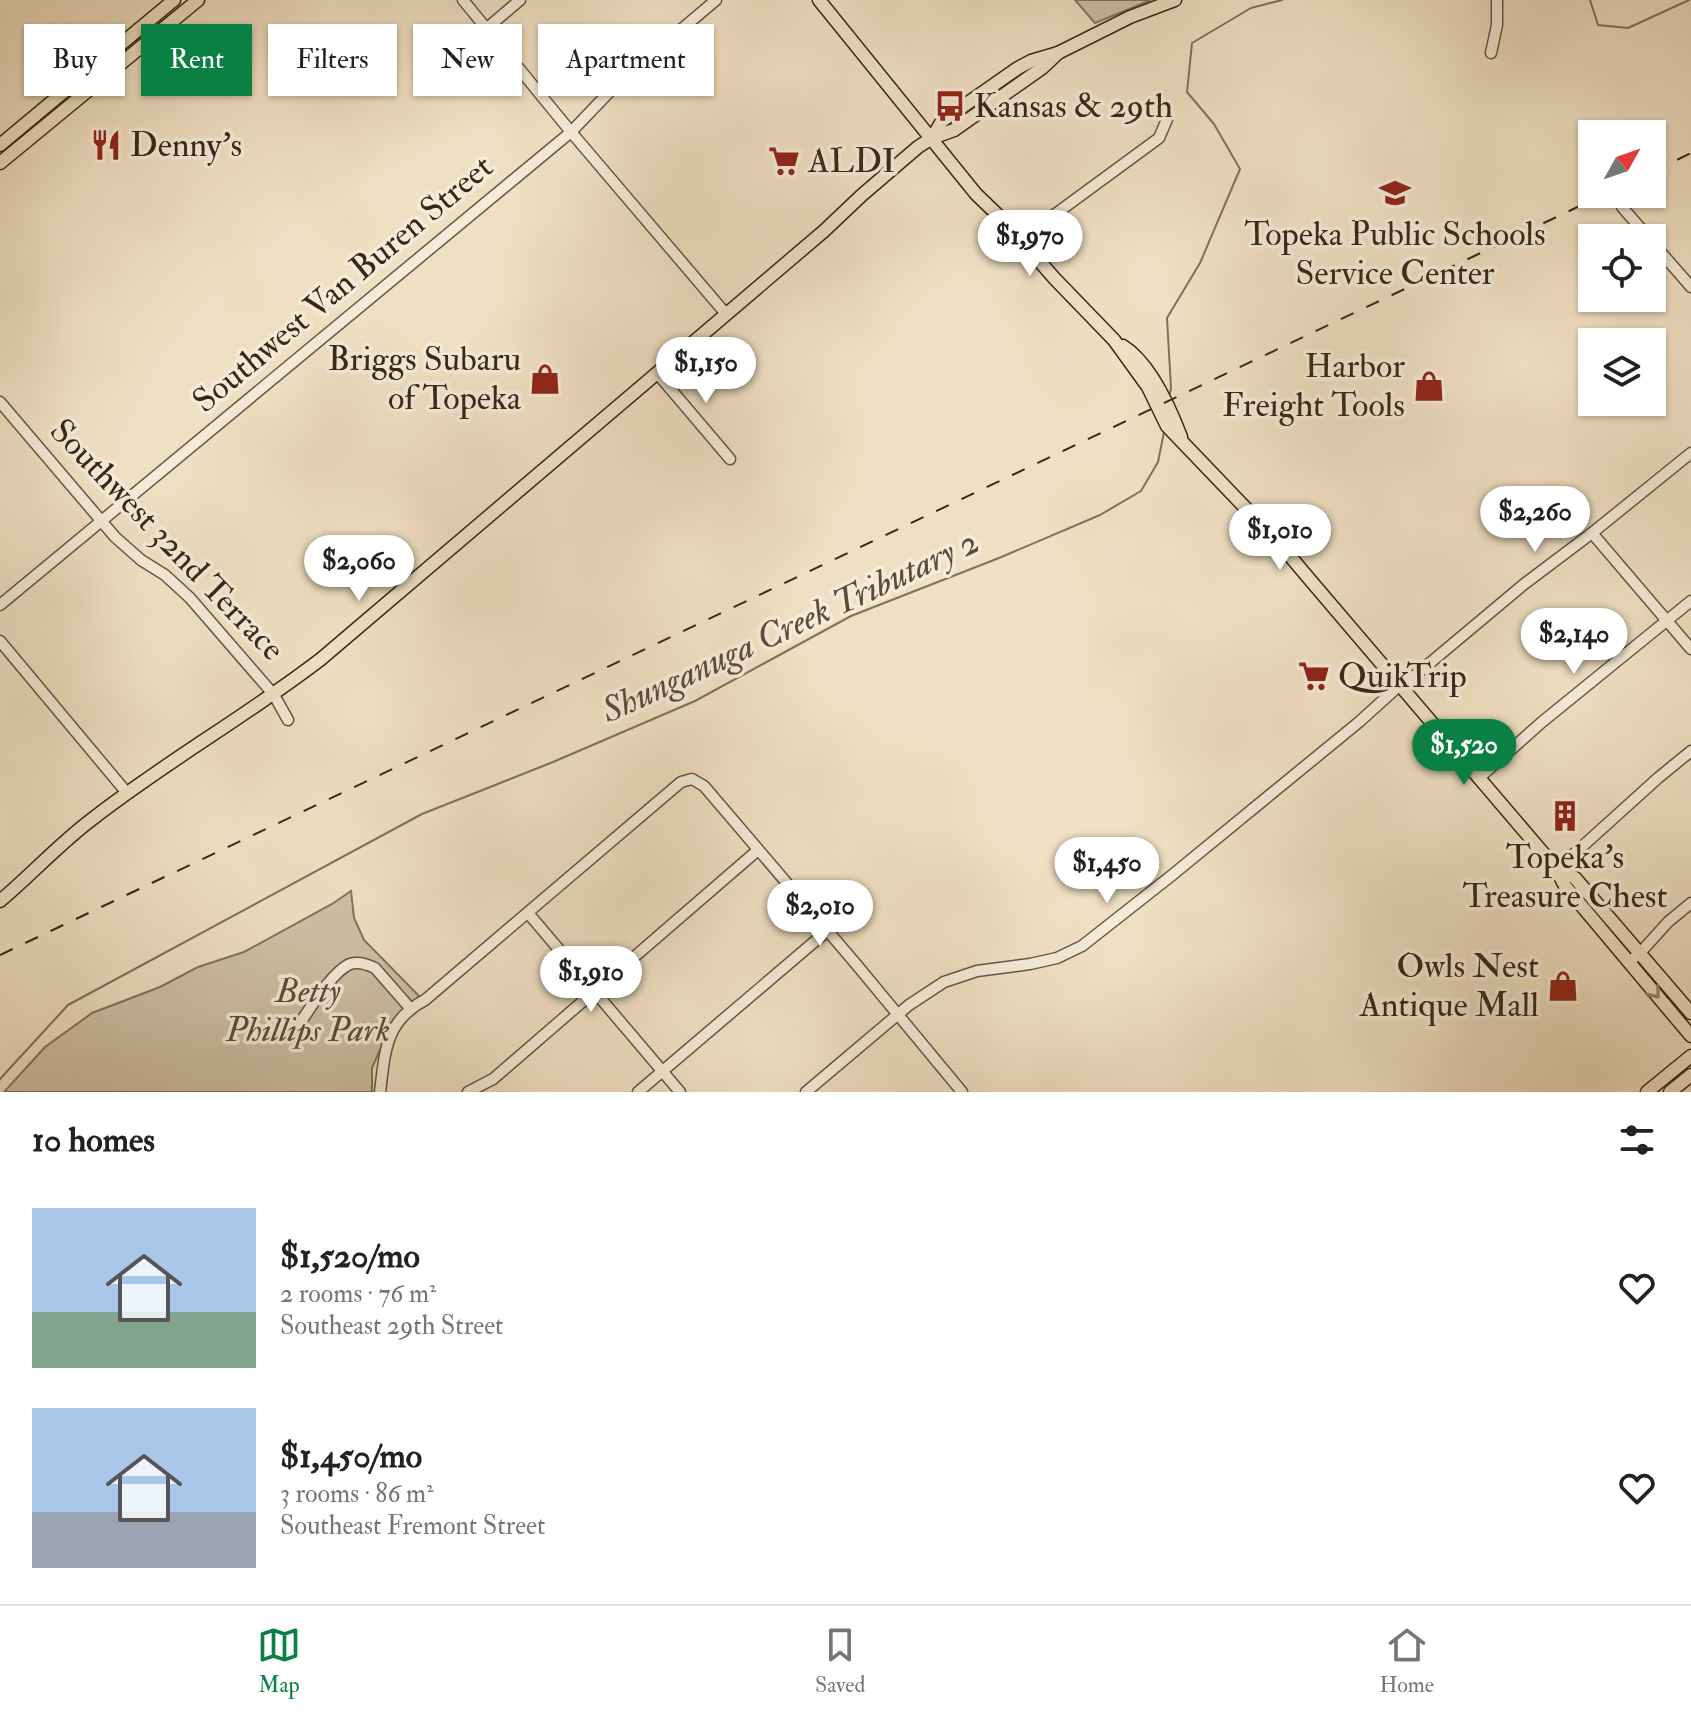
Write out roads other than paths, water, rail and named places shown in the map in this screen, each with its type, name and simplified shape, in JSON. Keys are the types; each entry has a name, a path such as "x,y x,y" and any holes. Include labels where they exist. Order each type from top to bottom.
{"main road":[{"path":"125,41 174,0"},
{"path":"125,60 198,0"},
{"path":"819,0 976,193 1114,340 1148,387 1167,426 1279,543 1555,867 1565,886 1691,1036"},
{"path":"0,901 66,839 127,793 274,695 321,659 824,231 918,147 954,130 1042,68 1058,53 1130,17 1175,0"},
{"path":"0,163 66,96"},
{"path":"0,145 76,96"},
{"path":"1555,867 1575,878 1691,1013"},
{"path":"1647,1092 1691,1056"},
{"path":"1670,1092 1691,1075"}],"street":[{"path":"463,0 482,24"},
{"path":"492,24 520,0"},
{"name":"Southwest Van Buren Street","path":"0,605 571,132 618,83 716,0"},
{"path":"1491,53 1497,25 1497,4"},
{"path":"522,73 726,314"},
{"path":"1020,240 1159,138 1168,117"},
{"path":"1623,208 1636,224"},
{"path":"1666,258 1691,287"},
{"path":"657,373 730,459"},
{"name":"Southwest 32nd Terrace","path":"0,402 128,550 179,586 274,695 288,720"},
{"path":"806,1092 898,1014 934,988 960,976 1057,958 1082,946 1523,585 1691,453"},
{"path":"1592,533 1691,649"},
{"path":"1479,778 1542,722 1691,601"},
{"path":"0,641 127,793"},
{"path":"1555,867 1691,751"},
{"path":"380,1092 388,1039 410,1008 425,1000 686,780 704,786 962,1092"},
{"path":"468,1092 493,1079 758,850"},
{"path":"1629,962 1691,903"},
{"path":"528,913 680,1092"},
{"path":"638,1092 827,931"},
{"path":"300,1023 340,971 354,963 375,968 410,1008"}],"waterway":[{"name":"Shunganuga Creek Tributary 2","path":"1169,398 1167,318 1200,263 1240,169 1214,124 1187,92 1192,43 1251,8 1282,0"},
{"name":"Shunganuga Creek Tributary 2","path":"1590,0 1598,25 1628,28 1689,0"},
{"name":"Shunganuga Creek Tributary 2","path":"0,1079 68,1005 422,814 695,701 851,616 1100,515 1141,491 1158,462 1164,432"}],"railway":[{"path":"1666,165 1691,153"},
{"path":"0,955 1578,207"}],"place":[{"name":"Kansas & 29th","path":"950,106"},
{"name":"Denny's","path":"106,145"},
{"name":"ALDI","path":"784,161"},
{"name":"Topeka Public Schools Service Center","path":"1395,193"},
{"name":"Briggs Subaru of Topeka","path":"545,379"},
{"name":"Harbor Freight Tools","path":"1429,386"},
{"name":"QuikTrip","path":"1314,676"},
{"name":"Topeka's Treasure Chest","path":"1565,816"},
{"name":"Owls Nest Antique Mall","path":"1563,986"}],"park label":[{"name":"Betty Phillips Park","path":"308,1010"}]}
